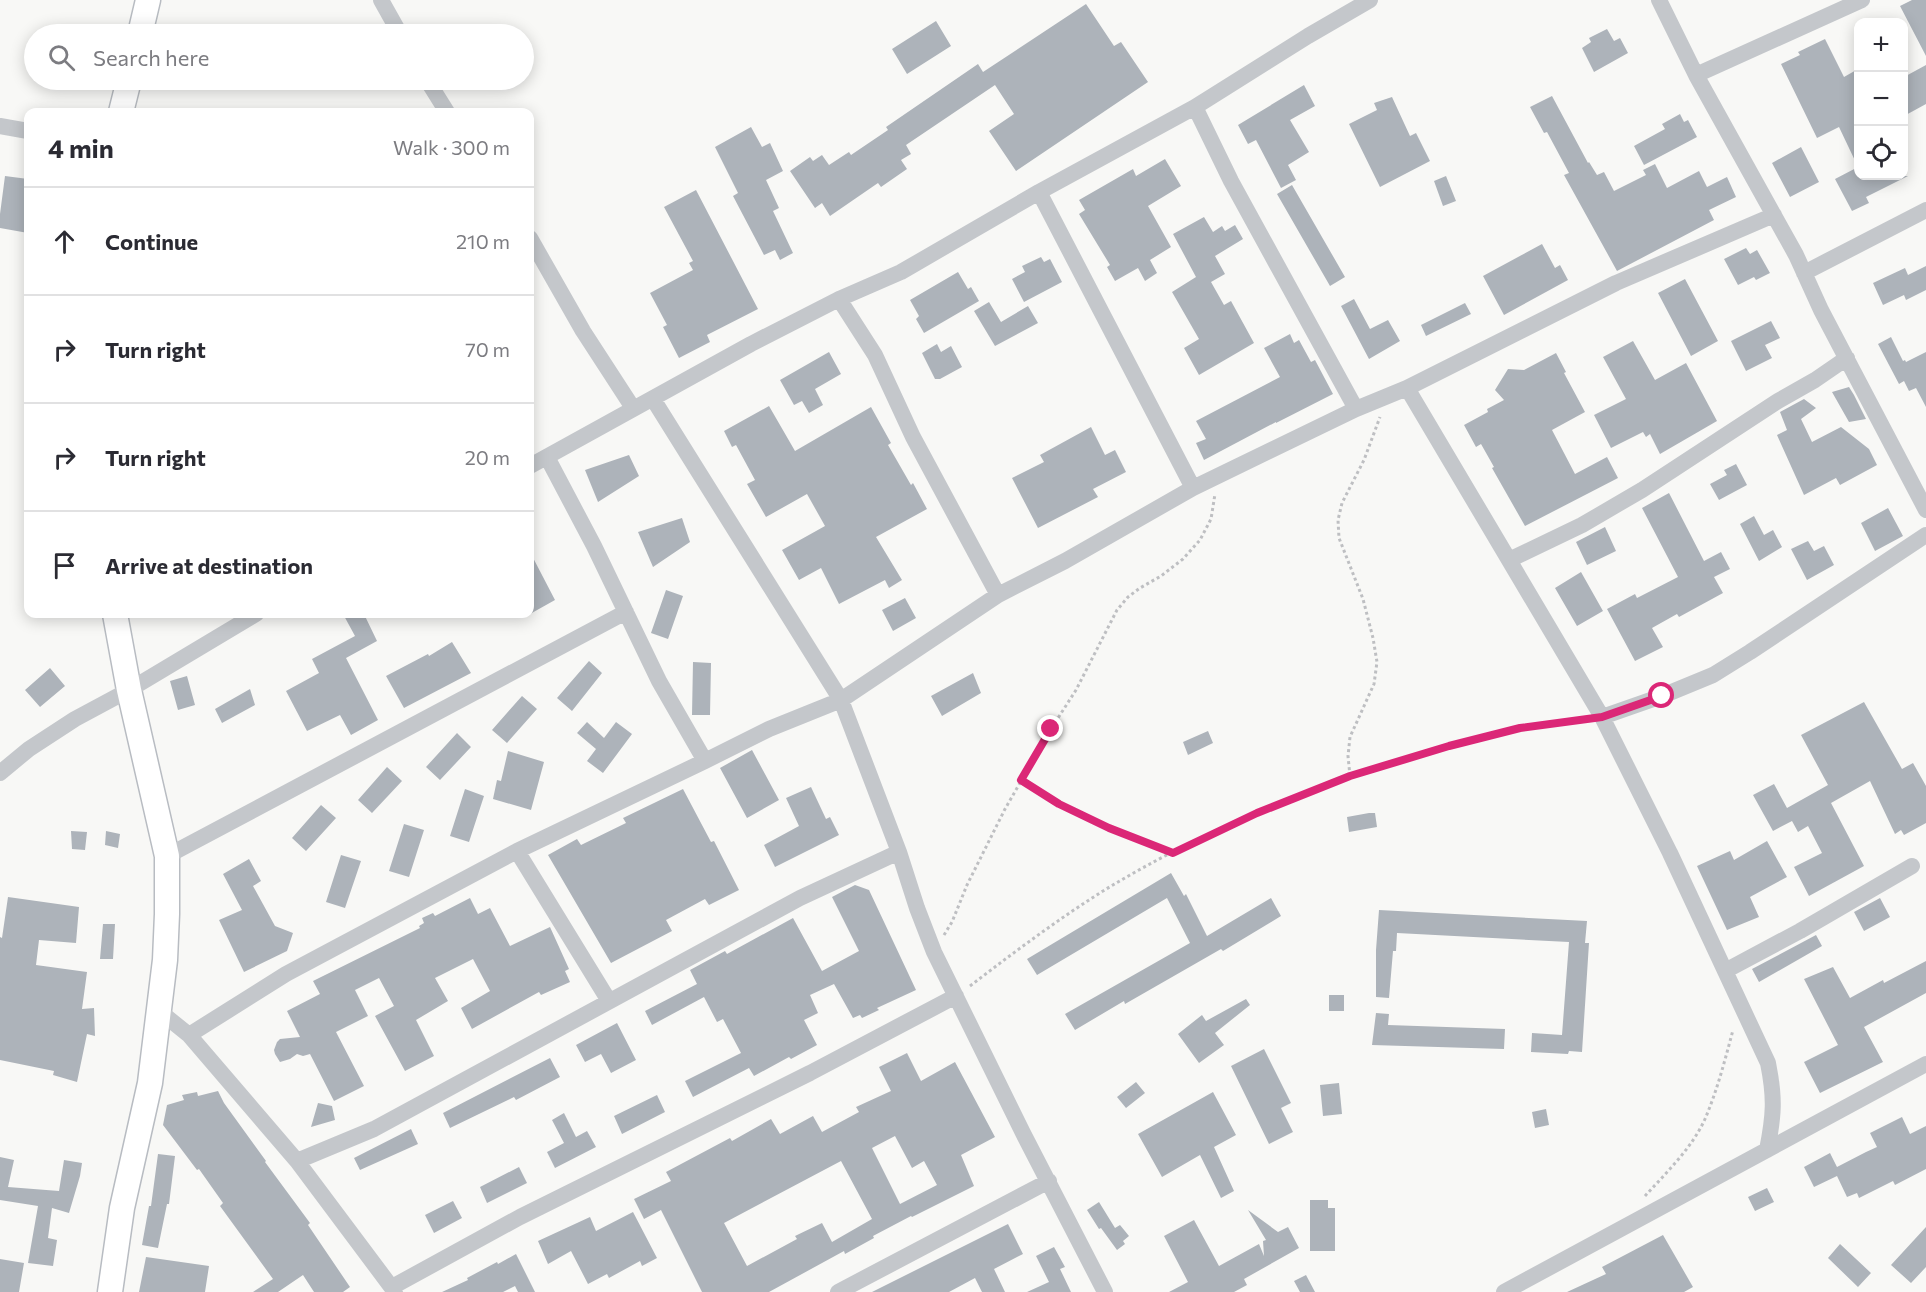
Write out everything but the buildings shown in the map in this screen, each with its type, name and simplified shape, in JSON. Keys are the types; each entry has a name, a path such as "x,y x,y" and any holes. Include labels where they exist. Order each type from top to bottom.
{"main road":[{"path":"142,24 148,0"},
{"path":"122,108 126,90"},
{"path":"110,1292 122,1208 150,1083 165,960 167,914 167,856 129,690 116,618"}],"street":[{"path":"381,0 394,24"},
{"path":"534,464 751,344 839,299 902,272 1039,192 1195,107 1370,0"},
{"path":"1659,0 1696,75 1774,215 1926,510"},
{"path":"1696,75 1862,0"},
{"path":"433,90 444,108"},
{"path":"1195,107 1231,182 1356,410"},
{"path":"0,126 24,130"},
{"path":"1039,192 1193,488"},
{"path":"1804,273 1926,210"},
{"path":"189,1035 286,974 517,851 769,729 841,700 998,595 1065,561 1193,488 1407,388 1616,283 1774,215"},
{"path":"534,245 583,331 633,408"},
{"path":"839,299 875,355 913,438 998,595"},
{"path":"1509,560 1582,525 1642,490 1778,401 1815,380 1847,357"},
{"path":"1407,388 1602,717 1670,854 1768,1063 1773,1089 1773,1117 1767,1150"},
{"path":"653,399 841,700 934,952 1105,1292"},
{"path":"547,457 659,681 705,761"},
{"path":"1602,717 1713,675 1926,535"},
{"path":"167,856 626,612"},
{"path":"0,773 29,749 66,725 249,618"},
{"path":"517,851 609,1001"},
{"path":"297,1161 374,1130 800,898 899,852"},
{"path":"1725,971 1800,931 1912,866"},
{"path":"158,1010 189,1035 297,1161 394,1289 520,1217 810,1073 956,996"},
{"path":"1504,1292 1926,1064"},
{"path":"838,1292 1049,1180"}],"path":[{"path":"1350,776 1348,756 1350,737 1374,684 1377,662 1363,599 1339,538 1338,520 1342,503 1364,460 1390,395"},
{"path":"934,952 952,922 967,885 1021,780 1076,690 1117,610 1134,593 1183,559 1200,540 1210,519 1215,500 1214,478"},
{"path":"956,996 1103,891 1173,853 1257,813 1350,776 1449,746 1520,728 1602,717"},
{"path":"1021,780 1059,804 1109,828 1173,853"},
{"path":"1642,1200 1689,1145 1704,1120 1717,1085 1740,1006"}],"route":[{"path":"1051,729 1021,780 1059,804 1109,828 1173,853 1257,813 1350,776 1449,746 1520,728 1602,717 1662,696"}]}
